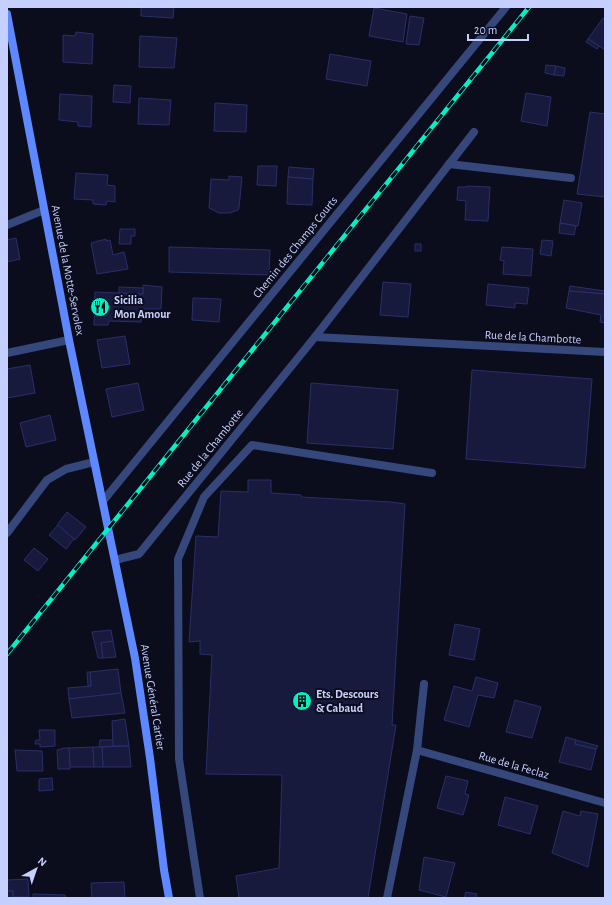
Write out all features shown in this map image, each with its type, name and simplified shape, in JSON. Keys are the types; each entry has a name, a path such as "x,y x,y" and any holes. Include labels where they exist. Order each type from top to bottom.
{"main road":[{"name":"Avenue de la Motte-Servolex","path":"7,14 69,340 109,530"},
{"name":"Avenue Général Cartier","path":"109,530 135,658 169,898"},
{"name":"Avenue Général Cartier","path":"162,898 164,870"}],"street":[{"name":"Chemin des Champs Courts","path":"102,501 506,7"},
{"name":"Rue de la Chambotte","path":"115,560 139,554 316,337 474,132"},
{"path":"449,164 571,178"},
{"path":"7,225 44,210"},
{"name":"Rue de la Chambotte","path":"316,337 605,352"},
{"path":"7,353 69,340"},
{"path":"200,898 179,759 178,559 204,496 252,446 432,473"},
{"path":"7,533 47,480 66,469 94,462"},
{"path":"387,898 417,750 424,684"},
{"name":"Rue de la Feclaz","path":"417,750 605,803"}],"building":[{"path":"141,7 174,7 173,18 141,16"},
{"path":"374,8 407,14 403,42 369,36"},
{"path":"410,16 424,18 419,45 406,44"},
{"path":"603,18 605,20 605,50 588,39"},
{"path":"76,32 93,34 92,64 63,62 63,35 75,36"},
{"path":"140,36 177,38 174,68 139,67"},
{"path":"588,39 599,46 597,49 586,42"},
{"path":"330,54 371,61 367,86 326,79"},
{"path":"546,65 556,66 554,75 545,73"},
{"path":"556,66 565,68 564,76 554,75"},
{"path":"114,85 131,86 130,103 113,102"},
{"path":"526,93 551,97 547,126 521,121"},
{"path":"60,94 92,96 91,127 78,126 78,122 59,120"},
{"path":"139,98 171,100 169,125 138,124"},
{"path":"215,103 247,105 246,132 214,131"},
{"path":"590,112 605,114 605,197 577,194"},
{"path":"258,166 277,166 276,186 257,185"},
{"path":"289,167 314,169 313,179 288,177"},
{"path":"76,173 108,175 107,185 115,186 115,202 107,201 106,205 93,204 93,200 74,199"},
{"path":"229,176 242,177 239,208 238,210 230,213 219,213 209,208 211,179 229,180"},
{"path":"288,177 313,179 312,205 287,204"},
{"path":"458,187 490,187 488,221 465,220 466,201 457,200"},
{"path":"564,200 582,203 578,226 560,223"},
{"path":"560,223 576,226 574,235 559,233"},
{"path":"120,229 135,229 135,236 131,236 131,244 119,244"},
{"path":"16,238 20,259 7,262 7,240"},
{"path":"106,239 106,241 110,240 113,255 124,252 128,269 97,274 91,243"},
{"path":"542,240 553,241 551,256 540,254"},
{"path":"415,244 421,244 421,251 415,251"},
{"path":"169,247 270,250 269,275 169,272"},
{"path":"502,247 533,249 531,276 503,274 504,261 500,260"},
{"path":"383,282 411,284 408,317 380,315"},
{"path":"488,284 529,288 527,304 515,303 515,308 486,305"},
{"path":"143,285 162,287 161,309 142,309 141,322 109,321 108,325 94,325 95,292 143,294"},
{"path":"570,286 605,291 605,294 569,291"},
{"path":"119,287 143,288 143,294 119,293"},
{"path":"569,291 605,294 605,323 600,322 601,315 566,308"},
{"path":"193,298 221,299 219,322 192,320"},
{"path":"125,336 130,364 102,368 97,340"},
{"path":"30,365 35,393 7,398 7,369"},
{"path":"472,370 592,379 585,468 466,459"},
{"path":"138,383 144,410 112,417 106,389"},
{"path":"311,383 398,390 393,449 307,443"},
{"path":"50,415 56,440 26,447 20,423"},
{"name":"Ets. Descours & Cabaud","path":"248,480 271,480 271,493 301,495 301,497 405,504 392,725 396,725 368,898 239,898 236,876 279,868 282,775 206,774 212,655 200,654 200,641 189,642 196,536 218,537 221,491 248,492"},
{"path":"67,512 86,527 75,540 57,525"},
{"path":"58,525 74,539 66,549 49,535"},
{"path":"34,548 48,559 38,571 24,560"},
{"path":"455,624 480,629 474,660 449,655"},
{"path":"111,630 113,641 101,643 103,658 98,658 92,632"},
{"path":"113,641 116,657 103,658 101,643"},
{"path":"118,669 121,693 69,699 68,688 91,686 90,672"},
{"path":"87,672 90,672 91,686 88,686"},
{"path":"476,677 498,683 494,698 478,695 469,727 444,720 454,686 472,691"},
{"path":"121,693 125,713 72,718 69,699"},
{"path":"515,700 541,707 532,738 506,732"},
{"path":"125,719 129,746 113,746 112,721"},
{"path":"39,730 55,730 55,746 40,747 40,744 35,744 36,740 40,740"},
{"path":"566,737 576,740 575,744 596,749 591,770 559,762"},
{"path":"100,740 113,740 113,746 99,747"},
{"path":"576,740 598,746 596,749 575,744"},
{"path":"129,746 131,767 103,767 102,747"},
{"path":"93,747 94,767 70,767 69,748"},
{"path":"93,747 102,747 103,767 94,767"},
{"path":"69,748 70,769 58,769 57,750"},
{"path":"15,750 42,751 43,771 17,771"},
{"path":"446,776 468,781 465,794 469,795 463,815 437,808"},
{"path":"52,778 53,790 39,791 39,779"},
{"path":"505,797 538,806 530,834 498,825"},
{"path":"563,811 580,816 581,811 598,814 588,867 552,853"},
{"path":"424,857 455,863 446,897 419,890"},
{"path":"28,879 29,897 13,897 13,891 7,891 7,880"},
{"path":"124,882 125,898 92,898 91,883"},
{"path":"7,891 13,891 13,897 7,898"},
{"path":"466,892 477,894 476,897 480,898 464,898"},
{"path":"33,894 65,895 66,898 33,898"}],"railway":[{"path":"7,654 529,7"}],"place":[{"name":"Sicilia Mon Amour","path":"100,307"},
{"name":"Ets. Descours & Cabaud","path":"302,701"}]}
